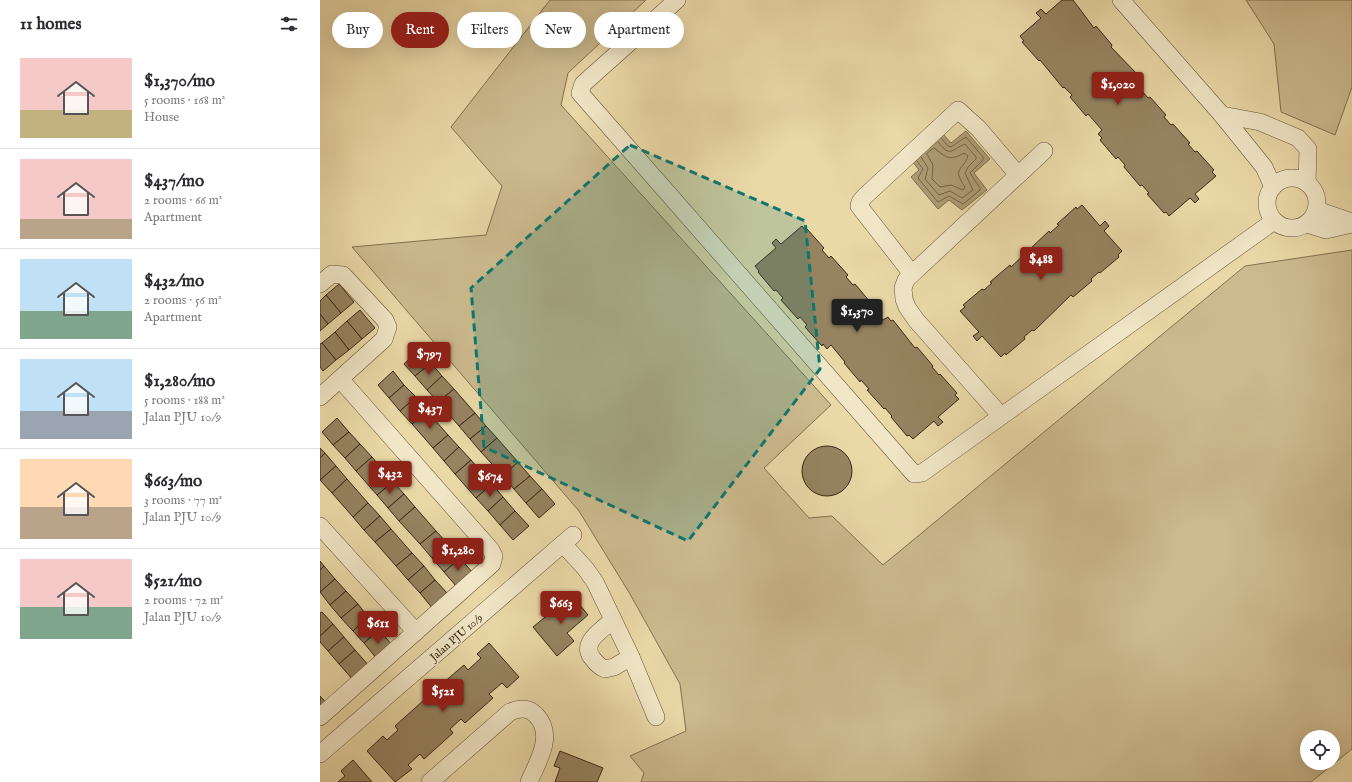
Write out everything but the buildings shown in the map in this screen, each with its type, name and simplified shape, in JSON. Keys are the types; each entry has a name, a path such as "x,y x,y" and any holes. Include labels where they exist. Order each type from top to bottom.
{"street":[{"path":"677,0 583,84 580,93 910,472 918,475 1274,221"},
{"path":"1121,0 1222,115 1264,167 1273,187"},
{"path":"912,274 860,206 860,202 864,197 900,162 958,110 979,129 1018,175"},
{"path":"1222,115 1260,122 1298,138 1308,149 1307,183"},
{"path":"1001,416 916,320 907,307 904,299 903,288 906,280 912,274 1044,151"},
{"path":"1295,178 1307,183 1316,195 1317,210 1307,224 1296,229 1284,227 1274,221 1268,210 1267,198 1273,187 1283,180 1295,178"},
{"path":"1317,210 1352,223"},
{"path":"1307,224 1326,230 1352,223"},
{"path":"320,284 332,274 342,275 385,320 388,327 384,339 320,397"},
{"path":"320,717 492,564 494,556 491,550 340,379"},
{"path":"320,526 416,632"},
{"name":"Jalan PJU 10/9","path":"320,754 568,540 595,582 613,620"},
{"path":"631,657 614,667 605,669 597,664 588,652 588,647 592,638 613,620 631,657 656,717"},
{"path":"430,782 510,712 521,708 531,710 538,717 545,734 544,746 529,782"}],"highlighted area":[{"path":"630,145 805,221 820,369 688,541 484,447 471,288"}],"shaded area":[{"path":"550,0 646,0 633,12 594,12 595,48 568,73 561,105 831,405 764,468 809,518 832,516 883,565 1245,266 1352,250 1352,749 1340,759 1340,730 1300,730 1300,770 1326,770 1311,782 641,782 644,773 630,756 686,731 680,684 630,594 579,511 352,247 486,235 502,186 451,127 513,48 522,48 522,36 530,26 530,48 586,48 586,12 541,12"},
{"path":"1246,0 1352,0 1352,87 1335,135 1281,112 1274,44"}],"water":[{"path":"936,126 951,143 966,131 990,159 974,173 987,190 962,210 949,200 938,209 911,177 919,170 905,152"}]}
